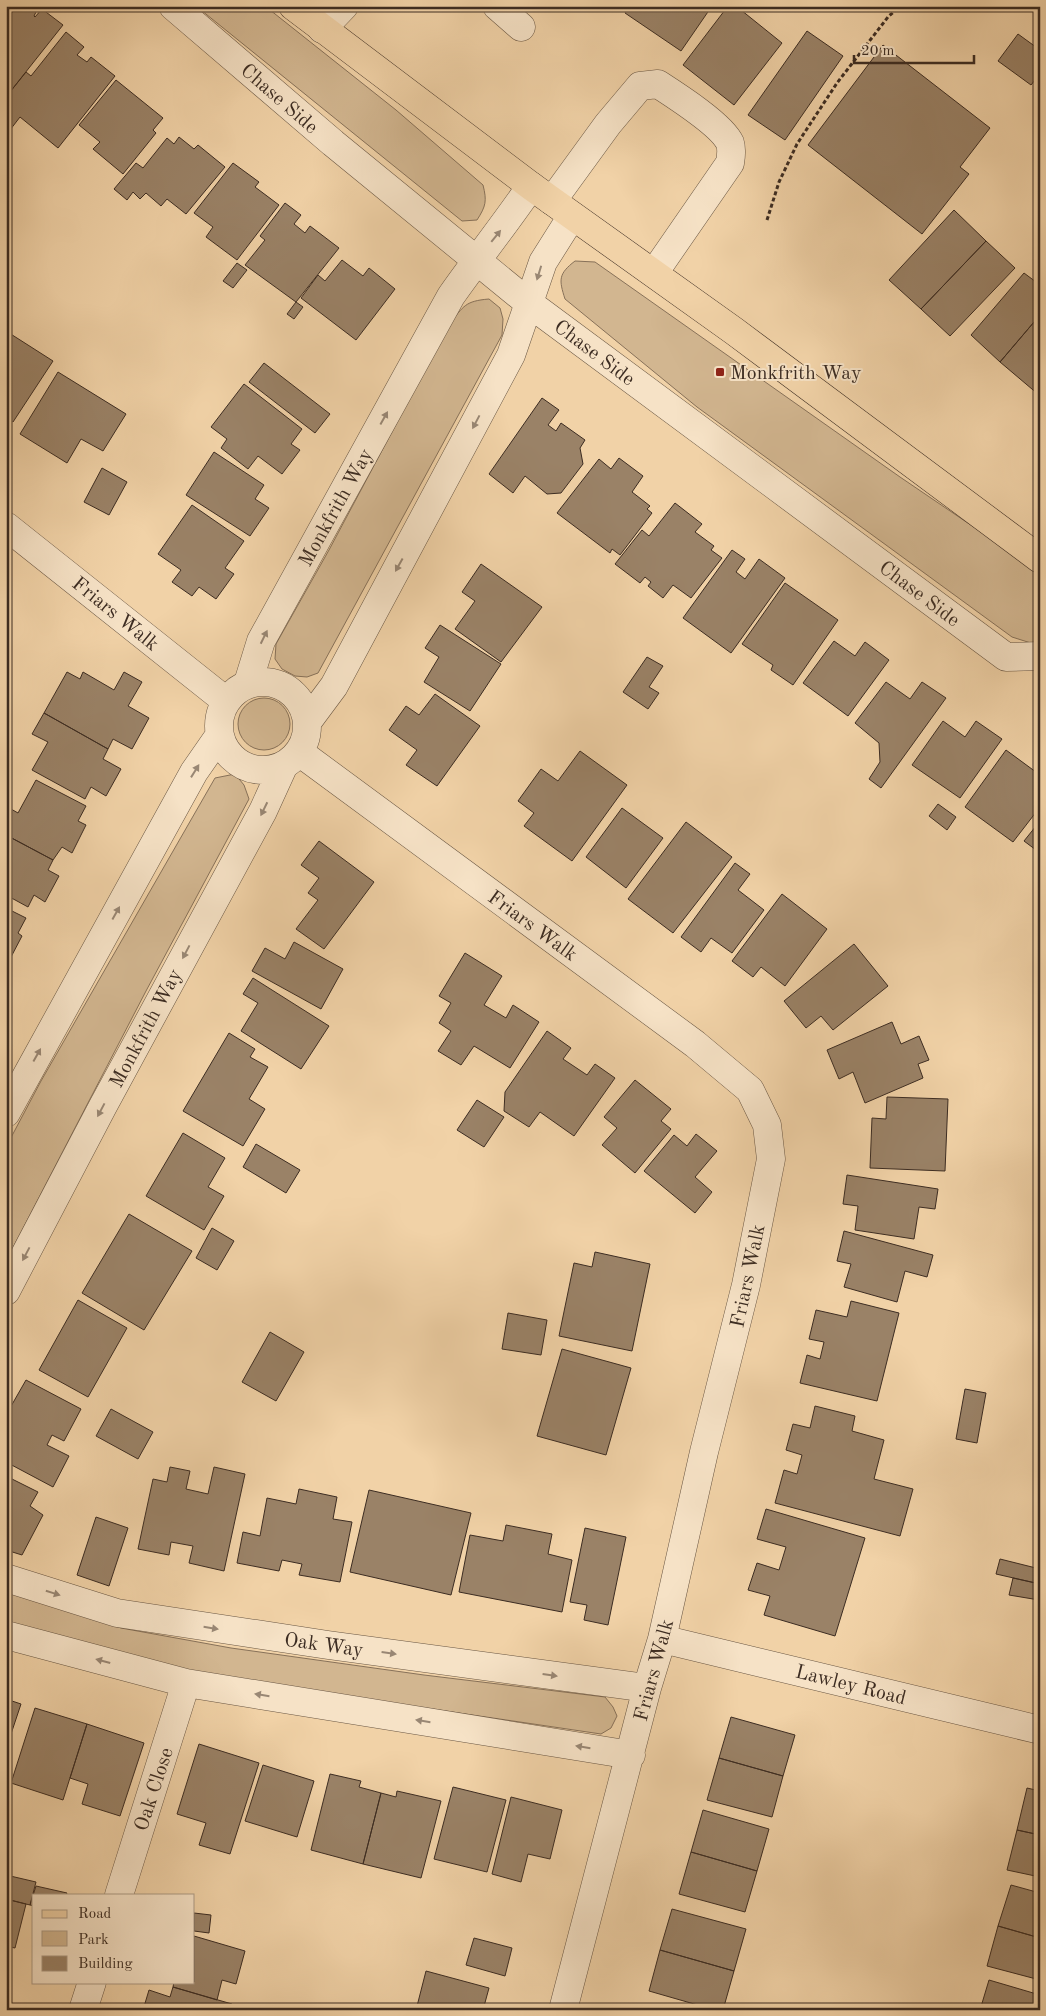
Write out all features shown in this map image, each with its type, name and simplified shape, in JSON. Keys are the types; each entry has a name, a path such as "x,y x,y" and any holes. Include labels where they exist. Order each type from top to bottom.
{"main road":[{"path":"293,6 322,17 551,201 654,273 1036,550"}],"street":[{"name":"Chase Side","path":"173,6 333,143 530,304 1006,657 1040,656"},
{"path":"322,17 344,6"},
{"path":"497,6 521,27"},
{"path":"308,721 334,686 511,355 543,262 551,201 608,124 640,86 658,84 724,134 731,145 730,163 654,273"},
{"name":"Monkfrith Way","path":"248,684 261,641 451,296 476,260 501,230 551,201"},
{"name":"Friars Walk","path":"6,526 226,701"},
{"path":"266,681 288,689 300,700 308,721 306,738 292,759 269,770 244,766 236,761 226,750 220,736 219,715 226,701 234,691 248,684 266,681"},
{"path":"6,1114 15,1073 194,772 220,736"},
{"name":"Monkfrith Way","path":"6,1291 103,1106 292,759"},
{"name":"Friars Walk","path":"292,759 695,1044 750,1090 767,1125 771,1159 748,1275 704,1452 662,1639 647,1688 563,2010"},
{"name":"Oak Way","path":"6,1578 117,1613 338,1647 647,1688"},
{"path":"6,1635 186,1683 631,1755"},
{"name":"Lawley Road","path":"662,1639 1040,1730"},
{"name":"Oak Close","path":"119,1894 186,1683"},
{"path":"83,2010 91,1984"}],"path":[{"path":"767,220 779,182 797,144 837,83 888,17 900,6"}],"green space":[{"path":"196,6 265,6 396,110 483,185 485,203 477,220 462,221"},
{"path":"575,261 595,262 900,477 1040,572 1040,642 1034,644 1012,637 697,407 565,299 561,278 565,270"},
{"path":"489,299 500,308 503,319 502,335 318,673 307,677 295,676 282,669 275,659 276,644 329,550 450,323 466,305 475,301"},
{"path":"259,698 269,698 283,705 290,719 290,729 283,743 269,750 259,750 249,746 242,739 238,729 238,719 242,709 249,702"},
{"path":"235,774 244,785 249,799 146,991 6,1261 6,1147 41,1081 215,778"},
{"path":"6,1592 121,1628 231,1648 424,1675 605,1697 617,1716 611,1728 601,1734 168,1670 6,1623"}],"building":[{"path":"6,6 39,6 35,17 42,9 63,25 6,97"},
{"path":"629,6 712,6 681,51 625,13"},
{"path":"728,6 736,6 782,43 734,105 683,65"},
{"path":"807,31 843,56 785,140 748,115"},
{"path":"66,32 84,47 77,55 87,62 91,57 115,76 58,148 20,117 10,130 6,128 6,97 26,72 31,76"},
{"path":"1018,34 1040,50 1040,74 1031,85 998,61"},
{"path":"883,45 990,128 960,167 969,174 922,234 808,145"},
{"path":"116,80 163,118 153,130 156,133 123,174 93,149 100,142 79,125"},
{"path":"179,137 194,149 198,145 225,167 186,214 167,199 161,206 146,193 140,199 133,192 127,200 114,189 136,163 143,168 167,138 174,144"},
{"path":"233,163 259,182 255,187 279,205 237,260 206,237 213,227 194,213"},
{"path":"285,203 301,215 294,224 305,233 310,226 339,248 296,302 245,265 265,240 260,236"},
{"path":"954,210 986,241 921,309 889,280"},
{"path":"986,241 1015,268 950,336 921,309"},
{"path":"342,260 363,276 369,268 395,289 356,340 301,298 318,275 325,281"},
{"path":"237,263 247,270 233,288 223,281"},
{"path":"1024,273 1040,285 1040,315 1000,362 971,335"},
{"path":"296,302 303,307 294,319 287,314"},
{"path":"1040,315 1040,394 1039,395 1000,362"},
{"path":"6,331 53,361 13,422 6,418"},
{"path":"264,363 330,414 315,433 249,382"},
{"path":"58,372 126,414 103,451 81,439 67,463 20,434"},
{"path":"244,384 302,429 291,444 300,450 282,474 258,456 248,469 221,448 227,439 211,427"},
{"path":"542,398 559,410 548,425 556,431 561,423 585,440 580,448 583,464 561,493 547,494 525,476 513,493 489,474"},
{"path":"214,452 264,485 255,499 269,508 250,536 186,495"},
{"path":"619,458 643,476 632,492 650,506 647,509 652,513 620,555 612,549 610,553 557,513 599,459 611,469"},
{"path":"102,468 127,482 109,515 84,502"},
{"path":"675,503 702,524 695,532 714,546 711,550 722,558 691,598 673,585 663,598 648,586 651,582 645,577 640,583 615,564 642,530 649,536"},
{"path":"192,505 244,541 225,568 234,574 216,599 199,587 192,596 172,582 181,570 158,554"},
{"path":"732,550 745,559 736,572 745,579 759,559 785,578 731,653 683,618"},
{"path":"481,564 542,607 501,662 455,629 475,601 462,592"},
{"path":"785,583 838,620 793,685 771,670 773,665 742,644"},
{"path":"440,625 501,664 470,711 424,682 439,657 425,648"},
{"path":"834,641 855,656 865,642 889,660 848,716 803,683"},
{"path":"647,657 663,666 649,687 659,693 648,709 623,692"},
{"path":"67,672 80,679 83,672 114,690 124,672 142,682 128,706 149,718 132,749 113,739 108,749 44,713"},
{"path":"886,682 910,699 922,682 946,698 881,788 869,779 880,762 879,743 855,723"},
{"path":"435,694 480,726 437,786 406,765 417,750 389,730 406,706 419,715"},
{"path":"44,713 108,749 103,759 121,769 106,796 91,787 85,799 32,770 48,742 32,734"},
{"path":"943,721 965,737 976,721 1002,739 960,798 912,765"},
{"path":"1006,750 1040,775 1040,807 1013,842 965,807"},
{"path":"580,751 627,785 572,861 524,826 534,813 518,801 541,769 558,781"},
{"path":"36,780 86,806 78,821 86,825 72,853 62,847 53,860 6,835 6,819 11,809 18,813"},
{"path":"938,804 956,817 947,830 929,816"},
{"path":"622,808 663,838 626,888 586,857"},
{"path":"1040,821 1040,853 1024,841"},
{"path":"686,822 732,857 673,933 628,899"},
{"path":"6,835 53,860 48,870 59,876 45,902 34,895 28,907 6,895"},
{"path":"319,841 374,882 324,949 296,929 318,900 308,893 319,878 301,865"},
{"path":"735,863 750,874 738,890 764,910 732,953 711,938 701,952 681,937"},
{"path":"782,894 827,929 785,986 761,967 753,977 732,961"},
{"path":"6,908 26,918 18,933 22,936 11,957 6,955"},
{"path":"294,942 343,969 321,1009 252,971 265,948 285,959"},
{"path":"854,944 888,986 833,1030 821,1016 806,1028 784,1001"},
{"path":"465,953 502,976 484,1005 506,1018 513,1005 539,1022 510,1068 474,1046 461,1065 438,1051 451,1031 439,1023 451,1003 439,996"},
{"path":"253,978 329,1026 301,1069 241,1031 258,1003 243,994"},
{"path":"892,1022 901,1044 919,1036 929,1060 918,1064 923,1078 865,1103 853,1072 839,1079 827,1050"},
{"path":"547,1031 571,1048 563,1059 587,1075 595,1064 615,1078 574,1136 540,1112 529,1127 504,1111 505,1092"},
{"path":"229,1033 255,1049 250,1057 268,1067 249,1099 265,1109 243,1146 183,1111"},
{"path":"635,1080 671,1109 661,1121 671,1129 635,1173 602,1145 617,1128 604,1117"},
{"path":"887,1097 948,1099 945,1171 870,1168 872,1118 886,1119"},
{"path":"477,1100 504,1117 484,1147 457,1130"},
{"path":"183,1133 225,1158 208,1187 224,1196 204,1230 146,1196"},
{"path":"696,1134 717,1151 695,1177 712,1192 695,1213 644,1171 674,1135 687,1146"},
{"path":"256,1144 300,1170 286,1193 243,1167"},
{"path":"847,1175 938,1189 935,1209 919,1207 914,1239 855,1230 858,1206 843,1204"},
{"path":"129,1214 192,1251 144,1330 82,1293"},
{"path":"212,1228 234,1241 217,1270 196,1258"},
{"path":"844,1231 933,1255 927,1277 905,1271 897,1302 844,1287 851,1264 837,1261"},
{"path":"595,1252 650,1264 632,1351 559,1336 574,1263 592,1267"},
{"path":"78,1300 127,1328 88,1397 39,1370"},
{"path":"851,1301 899,1313 877,1401 800,1383 807,1355 820,1359 824,1342 809,1339 816,1310 847,1317"},
{"path":"508,1313 547,1320 541,1355 502,1349"},
{"path":"270,1332 304,1352 276,1401 242,1382"},
{"path":"562,1349 631,1368 606,1455 537,1436"},
{"path":"26,1380 81,1409 64,1441 52,1435 47,1445 69,1456 53,1487 6,1462 6,1415"},
{"path":"965,1389 986,1393 977,1443 956,1439"},
{"path":"815,1406 855,1416 852,1431 884,1440 874,1479 913,1489 900,1536 775,1503 784,1470 797,1474 802,1455 786,1450 793,1424 810,1428"},
{"path":"111,1409 153,1432 138,1459 96,1436"},
{"path":"170,1467 190,1471 186,1489 208,1494 214,1467 245,1474 224,1571 189,1563 193,1546 171,1542 169,1555 138,1549 153,1479 167,1482"},
{"path":"6,1476 38,1492 30,1506 43,1515 22,1555 6,1550"},
{"path":"299,1489 337,1497 333,1519 352,1522 340,1582 299,1575 302,1564 282,1560 279,1571 237,1563 243,1532 260,1536 267,1498 296,1504"},
{"path":"369,1490 471,1513 451,1595 350,1572"},
{"path":"766,1509 865,1538 835,1636 764,1615 770,1596 748,1590 757,1563 779,1570 786,1547 757,1539"},
{"path":"96,1517 128,1528 109,1586 77,1575"},
{"path":"506,1525 552,1534 548,1554 572,1560 562,1612 459,1592 470,1535 503,1541"},
{"path":"585,1528 626,1537 608,1625 584,1620 587,1605 570,1602"},
{"path":"1000,1559 1040,1569 1040,1584 996,1574"},
{"path":"1013,1578 1040,1584 1039,1600 1009,1595"},
{"path":"6,1699 21,1704 6,1749"},
{"path":"35,1708 87,1724 63,1800 11,1783"},
{"path":"731,1717 795,1735 783,1776 719,1758"},
{"path":"87,1724 144,1743 120,1816 82,1804 88,1784 70,1778"},
{"path":"199,1744 259,1763 230,1854 199,1845 206,1823 177,1814"},
{"path":"719,1758 783,1776 772,1817 707,1800"},
{"path":"263,1765 314,1781 297,1837 245,1821"},
{"path":"330,1774 361,1781 359,1787 381,1793 363,1864 311,1850"},
{"path":"453,1787 506,1800 487,1872 434,1859"},
{"path":"1027,1788 1040,1791 1040,1835 1017,1830"},
{"path":"397,1791 441,1801 421,1878 363,1864 381,1793 396,1797"},
{"path":"511,1797 562,1810 550,1859 528,1854 521,1882 492,1874"},
{"path":"703,1810 769,1829 757,1871 691,1852"},
{"path":"1017,1830 1040,1835 1040,1877 1007,1870"},
{"path":"691,1852 757,1871 745,1912 679,1894"},
{"path":"6,1875 36,1882 30,1905 6,1899"},
{"path":"1011,1885 1040,1893 1040,1938 998,1926"},
{"path":"36,1886 67,1893 66,1894 33,1894"},
{"path":"6,1899 26,1904 15,1948 6,1946"},
{"path":"672,1909 746,1929 734,1971 660,1950"},
{"path":"195,1913 211,1915 209,1933 195,1931"},
{"path":"998,1926 1040,1938 1040,1980 987,1966"},
{"path":"195,1936 245,1951 236,1984 222,1980 217,2000 173,1987 174,1984 195,1984"},
{"path":"474,1938 512,1948 505,1976 466,1965"},
{"path":"660,1950 734,1971 723,2010 715,2010 649,1991"},
{"path":"426,1971 489,1988 483,2010 416,2010"},
{"path":"989,1980 1040,1995 1040,2010 980,2010"},
{"path":"173,1987 232,2004 230,2010 143,2010 149,1990 170,1997"}],"place":[{"name":"Monkfrith Way","path":"720,372"}]}
